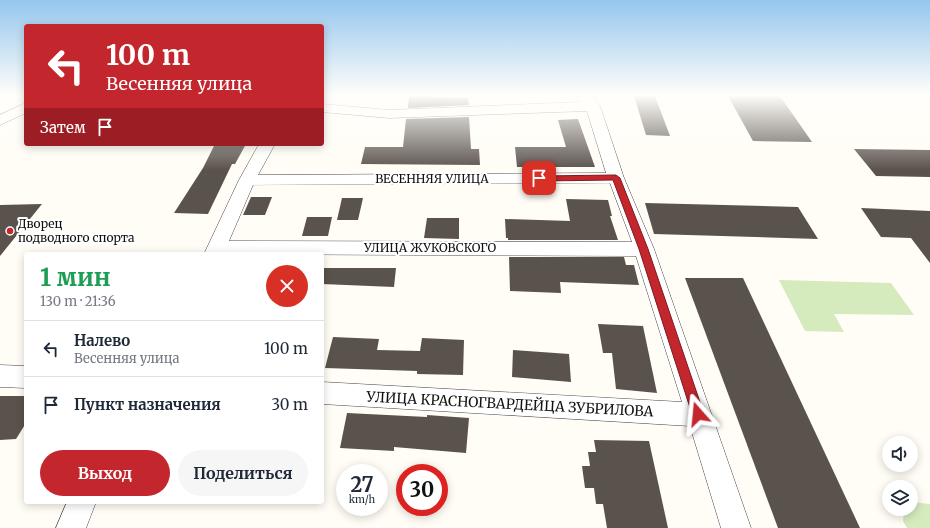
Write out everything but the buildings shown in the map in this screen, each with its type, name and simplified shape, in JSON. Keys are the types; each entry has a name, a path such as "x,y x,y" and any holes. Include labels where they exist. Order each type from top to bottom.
{"street":[{"path":"595,121 644,249 736,528"},
{"path":"215,251 247,180 265,146"},
{"name":"ВЕСЕННЯЯ УЛИЦА","path":"247,180 616,178"},
{"name":"УЛИЦА ЖУКОВСКОГО","path":"215,251 644,249"},
{"path":"0,376 24,377"},
{"name":"УЛИЦА КРАСНОГВАРДЕЙЦА ЗУБРИЛОВА","path":"324,393 698,414"},
{"path":"71,528 81,504"}],"green space":[{"path":"779,280 891,283 914,315 834,314 844,332 805,331"},
{"path":"918,503 930,504 930,528 907,528 903,521 903,516 918,516"}],"place":[{"name":"Дворец подводного спорта","path":"10,231"}],"route":[{"path":"539,178 616,178 644,249 698,414"}]}
